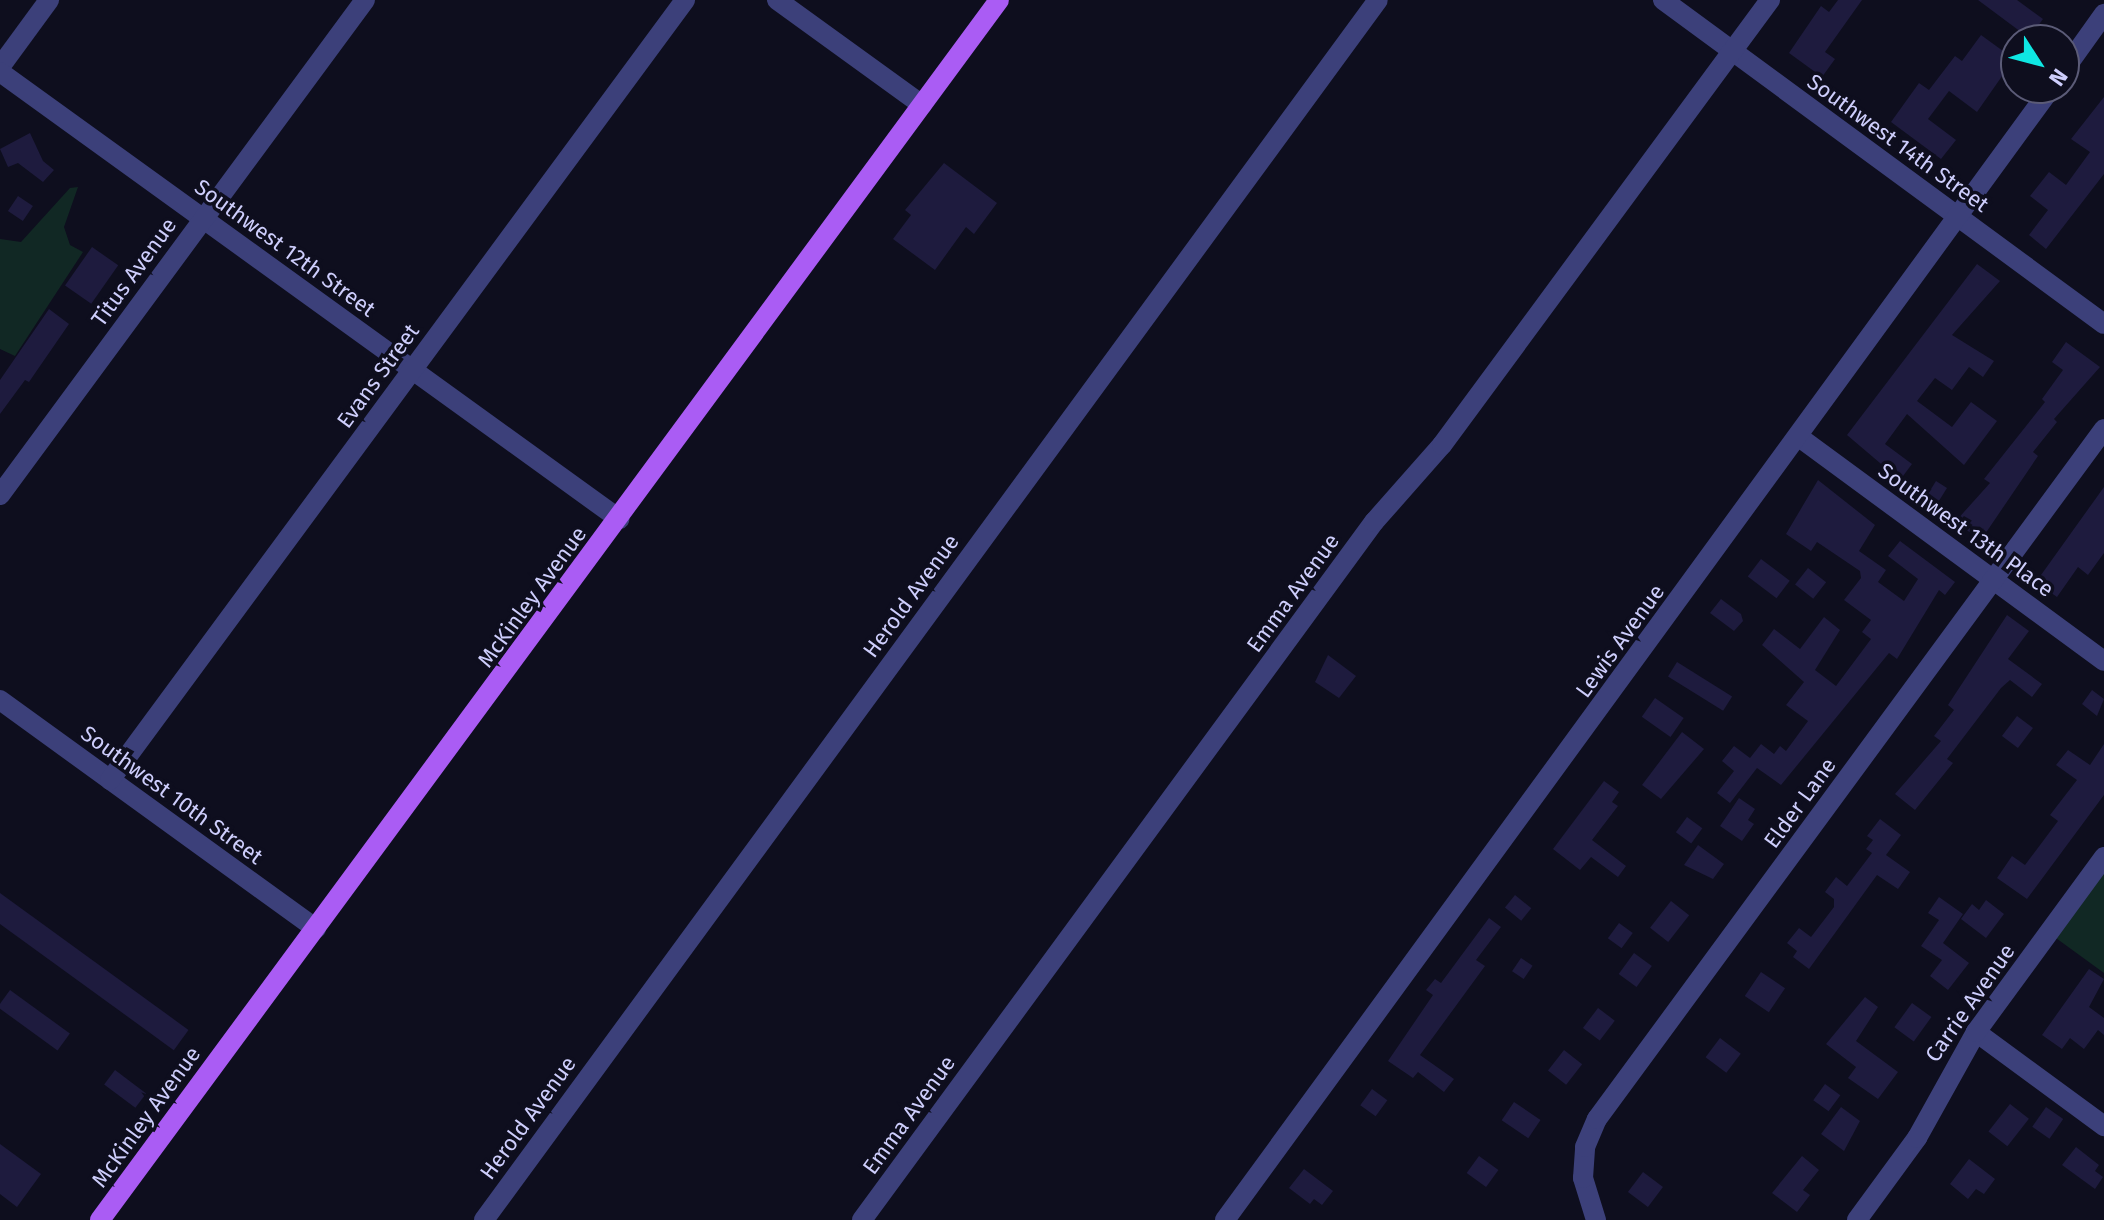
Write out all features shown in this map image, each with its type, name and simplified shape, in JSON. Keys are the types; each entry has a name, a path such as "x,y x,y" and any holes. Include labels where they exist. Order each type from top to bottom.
{"main road":[{"name":"McKinley Avenue","path":"100,1220 999,0"}],"street":[{"path":"0,70 49,0"},
{"name":"Titus Avenue","path":"0,495 365,0"},
{"name":"Evans Street","path":"110,780 685,0"},
{"path":"777,0 922,105"},
{"name":"Herold Avenue","path":"484,1220 1378,0"},
{"name":"Southwest 14th Street","path":"1663,0 2104,324"},
{"name":"Emma Avenue","path":"862,1220 1374,522 1442,445 1770,0"},
{"path":"2080,48 2104,14"},
{"name":"Southwest 12th Street","path":"0,70 619,519"},
{"name":"Lewis Avenue","path":"1225,1220 2040,104"},
{"name":"Elder Lane","path":"1596,1220 1583,1178 1585,1147 1597,1119 2104,429"},
{"name":"Southwest 13th Place","path":"1799,437 2104,661"},
{"name":"Southwest 10th Street","path":"0,700 316,929"},
{"name":"Carrie Avenue","path":"1857,1220 1917,1138 1976,1032 2104,857"},
{"path":"1976,1032 2104,1126"}],"green space":[{"path":"78,187 64,227 70,245 83,252 15,356 0,349 0,239 21,242 70,188"},
{"path":"2104,857 2104,973 2049,933"}],"building":[{"path":"1838,0 1862,0 1825,52 1835,59 1822,77 1789,53 1821,6 1829,12"},
{"path":"1978,0 2017,0 2043,19 2039,24 2010,24"},
{"path":"1981,35 2000,49 2000,79 1977,112 1949,91 1928,119 1956,140 1941,159 1891,122 1919,83 1929,90 1955,56 1962,61"},
{"path":"2104,97 2104,174 2046,249 2029,235 2048,210 2030,196 2049,172 2066,185 2090,152 2071,139"},
{"path":"30,133 43,161 54,170 43,182 18,163 8,167 0,149"},
{"path":"944,163 997,203 974,234 966,227 935,270 893,239 911,215 905,210"},
{"path":"18,196 33,206 23,221 8,211"},
{"path":"92,247 118,265 91,304 65,286"},
{"path":"1977,264 2000,281 1952,335 1994,361 1983,377 1969,367 1952,390 1935,378 1917,401 1952,427 1971,402 1997,421 1964,465 1907,414 1885,444 1912,464 1900,480 1847,435"},
{"path":"49,309 69,324 29,382 25,380 0,414 0,380"},
{"path":"2066,342 2100,367 2054,419 2057,422 2033,452 2038,456 1981,540 1955,522 1990,483 1984,479 2045,402 2042,399 2063,370 2052,362"},
{"path":"1818,480 1875,525 1859,551 1886,570 1878,582 1904,601 1918,579 1888,556 1900,541 1955,582 1945,595 1939,590 1897,659 1889,653 1781,785 1757,768 1730,803 1717,793 1734,771 1722,761 1734,746 1750,758 1761,744 1774,754 1780,746 1786,751 1808,721 1786,705 1804,682 1762,645 1774,629 1800,649 1824,617 1840,630 1815,670 1836,686 1871,639 1862,632 1871,620 1844,600 1861,578 1860,571 1817,542 1811,551 1786,534"},
{"path":"1936,481 1947,488 1937,504 1926,497"},
{"path":"2104,487 2104,553 2088,575 2078,567 2057,597 2036,582"},
{"path":"1761,559 1790,581 1777,598 1748,577"},
{"path":"1808,568 1826,582 1813,599 1795,585"},
{"path":"1721,599 1741,614 1743,621 1734,631 1710,613"},
{"path":"2007,615 2029,631 2008,659 2042,684 2032,697 2010,680 2001,688 1947,759 1953,763 1915,810 1895,794 1941,741 1934,736 1954,710 1948,705"},
{"path":"1328,655 1356,676 1339,698 1315,682"},
{"path":"1677,662 1732,696 1723,711 1668,676"},
{"path":"2092,690 2104,699 2097,716 2082,704"},
{"path":"1655,698 1684,718 1670,737 1642,717"},
{"path":"2017,716 2033,728 2018,748 2002,736"},
{"path":"1682,732 1704,749 1661,799 1642,785"},
{"path":"2104,744 2104,795 2027,899 1997,878 2012,856 2025,865 2058,821 2050,815 2077,780 2056,765 2068,750 2090,765"},
{"path":"1604,781 1619,792 1612,802 1618,806 1592,840 1626,866 1618,877 1591,857 1580,870 1553,849"},
{"path":"1739,798 1755,809 1748,820 1754,824 1742,841 1720,826"},
{"path":"1687,817 1702,828 1691,844 1676,832"},
{"path":"1880,819 1901,835 1886,855 1910,872 1898,889 1877,875 1809,969 1793,957 1797,951 1787,943 1799,928 1811,937 1834,907 1834,899 1825,892 1836,877 1847,886 1872,853 1866,849 1873,840 1867,836"},
{"path":"1698,845 1724,864 1713,879 1684,865"},
{"path":"0,893 189,1030 174,1050 0,924"},
{"path":"1515,895 1531,908 1521,921 1505,907"},
{"path":"1939,897 1963,914 1943,943 1969,963 1948,990 1930,976 1942,960 1921,946 1939,920 1928,913"},
{"path":"1986,900 2004,914 1986,938 1961,919 1972,904 1979,910"},
{"path":"1671,901 1689,915 1668,942 1650,928"},
{"path":"1489,918 1501,927 1476,960 1485,966 1420,1055 1454,1079 1444,1092 1418,1072 1413,1078 1388,1061 1433,995 1426,990 1435,979 1441,983"},
{"path":"1619,923 1633,933 1622,948 1608,938"},
{"path":"1634,953 1652,966 1637,987 1619,974"},
{"path":"1521,958 1533,966 1524,979 1512,971"},
{"path":"2089,969 2104,979 2089,1007 2104,1018 2104,1035 2098,1030 2084,1049 2070,1038 2062,1049 2042,1035"},
{"path":"1761,972 1785,988 1769,1012 1745,996"},
{"path":"10,990 70,1033 58,1050 0,1009"},
{"path":"1865,997 1878,1007 1856,1041 1898,1072 1878,1099 1848,1078 1856,1067 1826,1044"},
{"path":"1912,1003 1931,1017 1914,1041 1894,1027"},
{"path":"1598,1008 1615,1021 1600,1041 1583,1028"},
{"path":"1720,1038 1741,1054 1726,1073 1706,1057"},
{"path":"1564,1050 1582,1064 1566,1085 1548,1070"},
{"path":"115,1070 146,1093 135,1108 104,1084"},
{"path":"1825,1084 1840,1095 1829,1111 1813,1100"},
{"path":"1372,1089 1387,1100 1376,1116 1360,1105"},
{"path":"1514,1102 1541,1120 1528,1138 1502,1120"},
{"path":"2010,1104 2029,1119 2007,1146 1988,1132"},
{"path":"1841,1107 1860,1121 1844,1151 1821,1134"},
{"path":"2046,1107 2063,1119 2049,1139 2032,1127"},
{"path":"0,1144 41,1174 17,1207 0,1194"},
{"path":"2076,1147 2099,1165 2095,1171 2103,1177 2095,1189 2062,1165"},
{"path":"1479,1156 1498,1170 1486,1187 1467,1173"},
{"path":"1802,1156 1819,1170 1803,1190 1810,1195 1797,1212 1772,1193"},
{"path":"1969,1159 1995,1179 1984,1194 1976,1189 1968,1199 1950,1184"},
{"path":"1304,1169 1333,1191 1322,1205 1314,1199 1310,1204 1289,1188"},
{"path":"1643,1172 1663,1187 1648,1207 1628,1192"}]}
